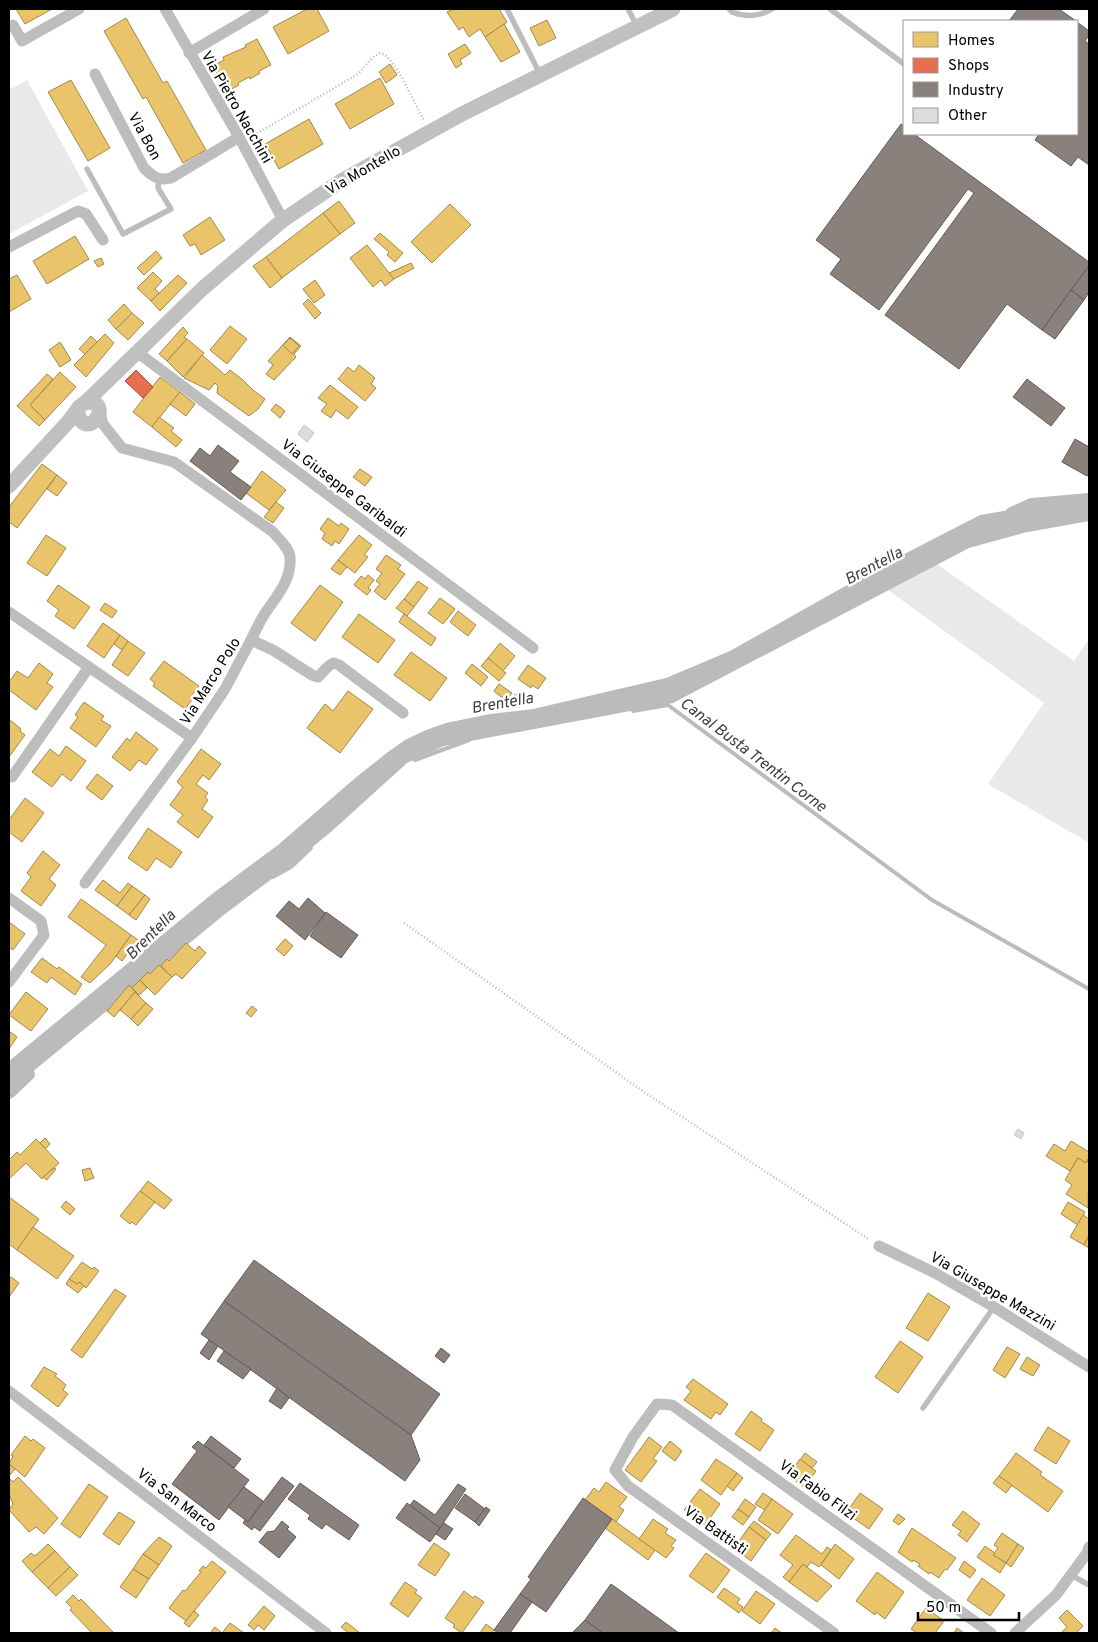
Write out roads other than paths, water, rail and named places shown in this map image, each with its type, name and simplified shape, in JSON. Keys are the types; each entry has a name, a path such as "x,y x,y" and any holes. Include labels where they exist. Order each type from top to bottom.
{"main road":[{"name":"Via Montello","path":"9,486 88,412 137,352 202,290 283,220 358,171 462,114 673,9"}],"street":[{"path":"13,25 22,41 79,9"},
{"name":"Via Pietro Nacchini","path":"164,9 239,137 283,220"},
{"path":"189,52 264,9"},
{"name":"Via Bon","path":"95,74 144,168 154,178 163,180 171,178 239,137"},
{"path":"9,247 78,211 86,214 103,240"},
{"name":"Via Giuseppe Garibaldi","path":"137,352 534,648"},
{"path":"88,412 122,448 174,462 273,532 284,545 290,557 288,574 282,590 263,617 251,640"},
{"name":"Via Marco Polo","path":"9,612 192,738"},
{"name":"Via Marco Polo","path":"85,883 226,689 251,640 273,650 318,677 324,673 329,664 339,665 403,713"},
{"path":"12,777 89,667"},
{"path":"9,898 41,921 44,935 9,982"},
{"name":"Via Giuseppe Mazzini","path":"879,1246 935,1272 1089,1367"},
{"name":"Via San Marco","path":"9,1391 326,1633"},
{"name":"Via Fabio Filzi","path":"634,1437 657,1404 672,1405 991,1633"},
{"name":"Via Battisti","path":"634,1437 615,1470 628,1486 834,1633"},
{"path":"1015,1633 1056,1595 1087,1553 1089,1547"}],"lane":[{"path":"507,9 540,75"},
{"path":"628,9 638,26"},
{"path":"729,9 746,17 772,9"},
{"path":"830,9 903,63"},
{"path":"87,169 124,234 170,209 158,188 159,179"},
{"path":"923,1408 994,1307"},
{"path":"1071,1575 1089,1585"}],"waterway":[{"name":"Brentella","path":"1012,514 1032,505 1089,500"},
{"name":"Canal Busta Trentin Corne","path":"633,711 668,705 932,900 1089,989"},
{"name":"Canal Busta Trentin Corne","path":"415,760 469,740"},
{"name":"Canal Busta Trentin Corne","path":"273,877 291,867 311,848"},
{"name":"Brentella","path":"9,1092 28,1074"}]}
